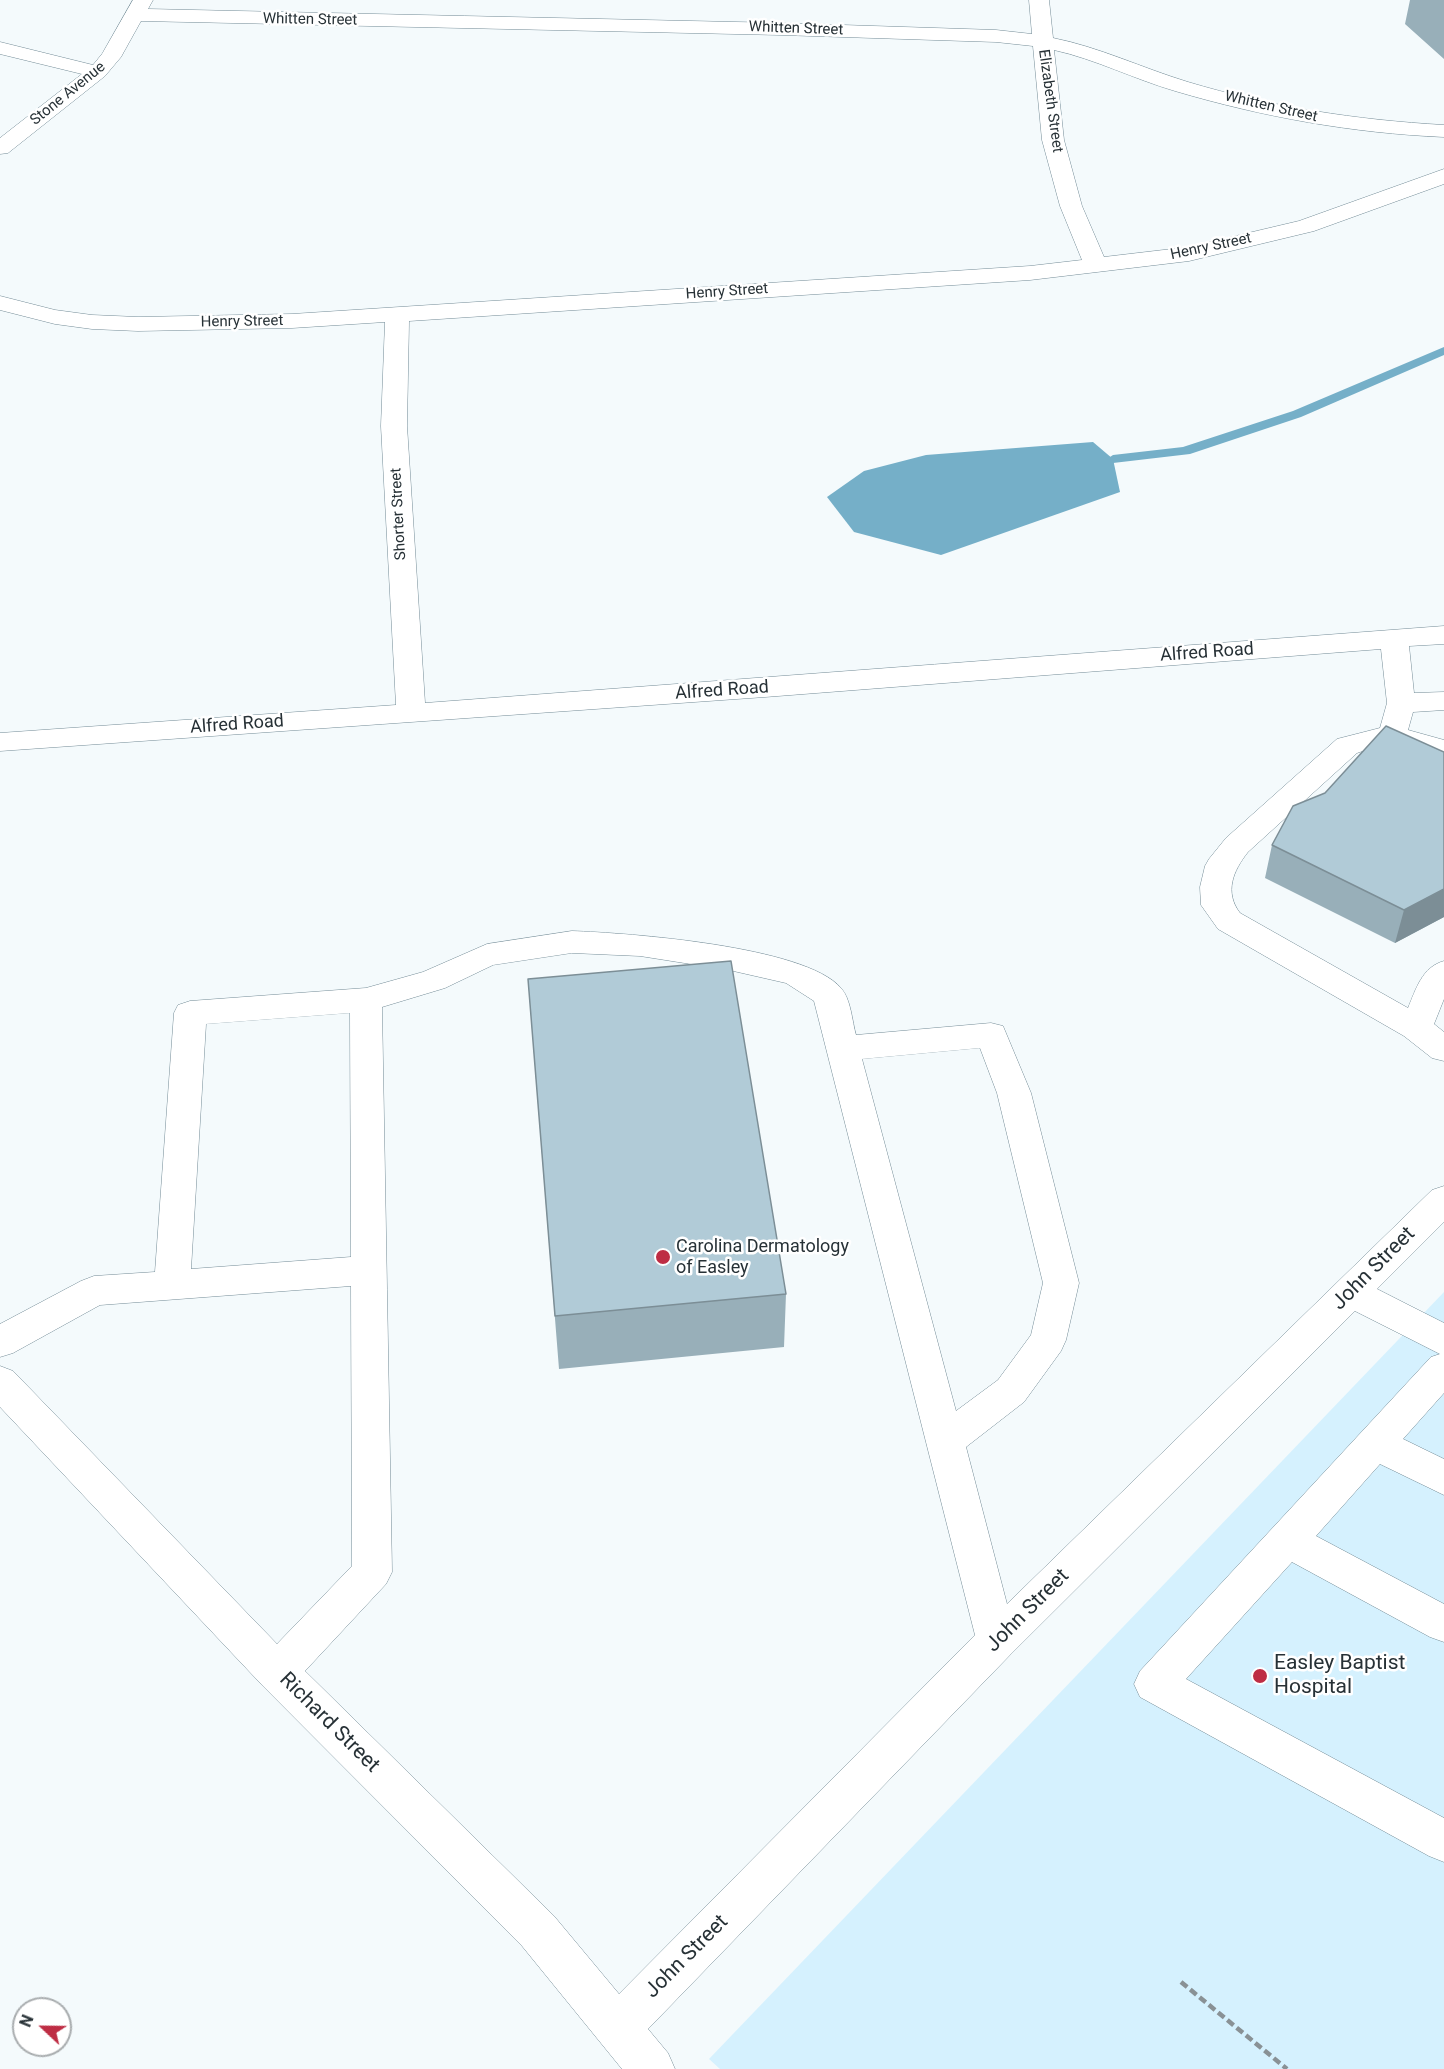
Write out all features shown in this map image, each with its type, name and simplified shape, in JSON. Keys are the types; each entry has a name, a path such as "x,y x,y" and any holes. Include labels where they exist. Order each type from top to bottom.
{"street":[{"name":"Elizabeth Street","path":"1039,0 1053,140 1071,206 1096,267"},
{"name":"Whitten Street","path":"139,8 317,21 637,24 951,34 1042,41 1080,50 1145,75 1268,110 1355,124 1444,131"},
{"name":"Stone Avenue","path":"0,148 98,72 111,57 139,8"},
{"path":"0,48 98,72"},
{"name":"Henry Street","path":"0,303 55,317 92,322 138,324 292,321 1030,273 1096,267 1189,254 1306,226 1444,176"},
{"name":"Shorter Street","path":"397,314 394,426 411,713"},
{"name":"Alfred Road","path":"0,741 411,713 1444,635"},
{"path":"1392,736 1401,703 1394,639"},
{"path":"1401,703 1444,701"},
{"path":"1444,750 1392,736 1366,738 1347,746 1237,845 1220,866 1216,887 1217,905 1229,921 1416,1028 1444,1049"},
{"path":"172,1285 190,1013 366,1000 434,980 488,955 572,942 640,945 729,959 795,974 829,995 997,1641"},
{"path":"1416,1028 1433,987 1444,972"},
{"path":"277,1672 372,1572 366,1000"},
{"path":"843,1049 917,1040 991,1035 1014,1093 1061,1283 1048,1340 1011,1391 945,1441"},
{"name":"John Street","path":"618,2027 997,1641 1444,1200"},
{"path":"0,1342 94,1291 369,1270"},
{"path":"1350,1292 1444,1340"},
{"path":"1444,1368 1155,1684 1444,1841"},
{"name":"Richard Street","path":"0,1382 277,1672 538,1930 652,2069"},
{"path":"1375,1443 1444,1478"},
{"path":"1287,1540 1444,1624"}],"path":[{"path":"1181,1982 1287,2069"}],"shaded area":[{"name":"Easley Baptist Hospital","path":"1444,1292 1444,2069 720,2069 709,2059"}],"water":[{"path":"1093,442 1113,459 1120,492 941,555 854,532 827,497 864,471 926,455"}],"building":[{"path":"1386,726 1444,752 1444,889 1404,910 1272,845 1293,806 1325,793"},
{"path":"731,961 786,1294 555,1316 528,979"}],"waterway":[{"path":"1113,459 1185,451 1297,414 1444,351"}],"place":[{"name":"Carolina Dermatology of Easley","path":"663,1257"},
{"name":"Easley Baptist Hospital","path":"1260,1676"}]}
